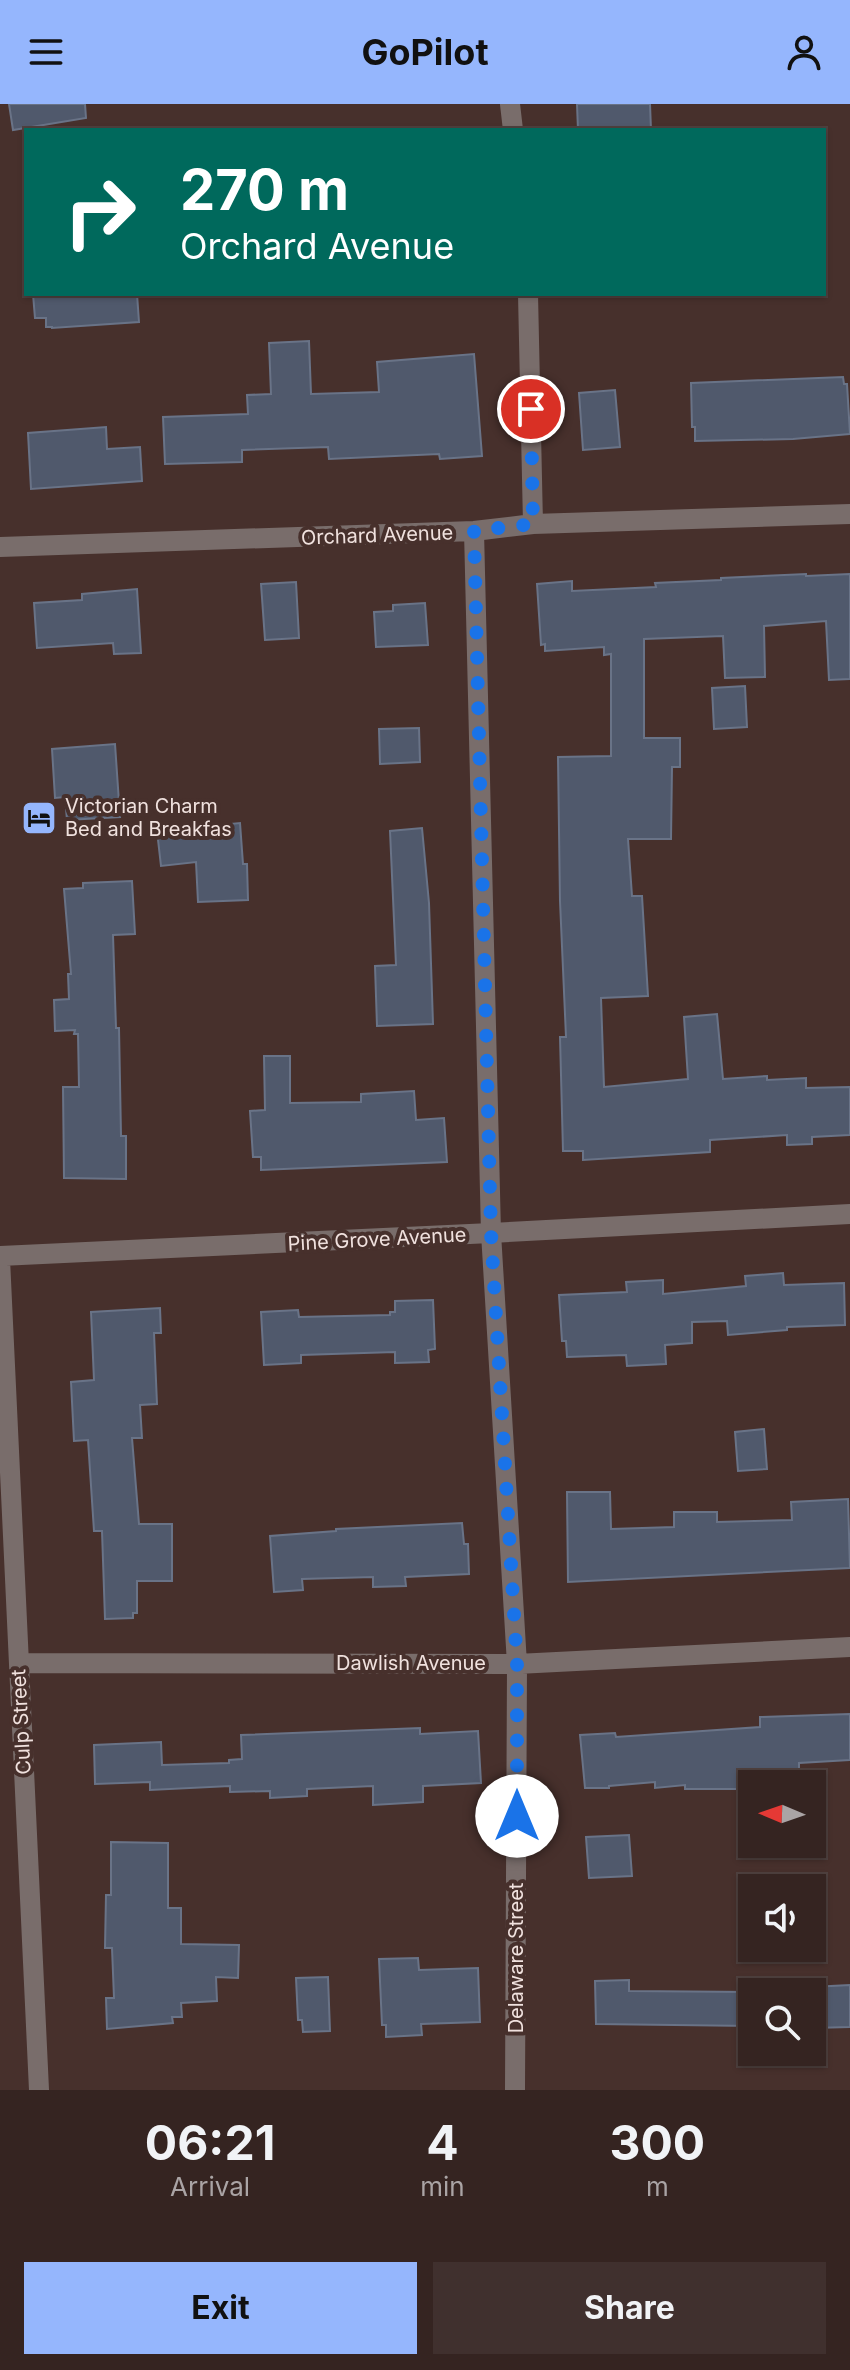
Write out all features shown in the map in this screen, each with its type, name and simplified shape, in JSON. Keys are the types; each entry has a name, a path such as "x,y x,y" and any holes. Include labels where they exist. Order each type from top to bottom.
{"street":[{"path":"510,104 513,128"},
{"path":"528,296 533,524"},
{"name":"Orchard Avenue","path":"0,547 474,531 533,524 850,514"},
{"name":"Delaware Street","path":"474,531 491,1233 517,1664 515,2090"},
{"name":"Pine Grove Avenue","path":"0,1258 850,1214"},
{"name":"Culp Street","path":"0,1258 39,2090"},
{"name":"Dawlish Avenue","path":"19,1663 517,1664 850,1647"}],"building":[{"path":"9,104 85,104 86,118 13,130"},
{"path":"577,104 650,104 651,128 578,128"},
{"path":"33,296 137,296 139,322 52,328 46,327 46,318 35,318"},
{"path":"309,341 311,394 379,392 377,362 474,354 482,456 440,459 439,454 329,459 328,447 242,450 242,462 165,464 163,417 248,414 247,395 271,394 269,343"},
{"path":"843,377 844,384 847,384 850,434 793,439 695,441 691,383"},
{"path":"615,390 620,447 583,450 579,393"},
{"path":"106,427 107,449 140,447 142,481 31,489 28,433"},
{"path":"806,574 850,574 850,679 829,680 826,621 764,626 765,677 725,678 723,636 644,639 644,738 680,738 680,767 672,767 671,839 628,839 632,896 642,896 648,996 601,998 604,1087 688,1079 684,1017 717,1014 723,1079 767,1076 767,1080 806,1078 806,1088 850,1087 850,1135 812,1137 812,1144 787,1145 787,1135 710,1140 710,1152 583,1160 583,1151 563,1151 560,1037 566,1037 558,757 611,756 611,654 604,655 604,647 545,651 545,644 541,645 537,584 572,581 572,591"},
{"path":"296,582 299,638 265,640 261,584"},
{"path":"137,589 141,653 114,654 113,643 37,648 34,603 82,600 82,594"},
{"path":"425,603 428,645 376,647 374,612 393,611 393,605"},
{"path":"745,686 747,727 714,729 712,688"},
{"path":"419,728 420,762 380,764 379,729"},
{"path":"115,744 120,817 67,820 65,797 55,798 52,749"},
{"path":"240,823 243,864 247,864 248,900 198,902 196,862 161,866 157,831"},
{"path":"422,828 429,903 433,1024 377,1026 375,966 396,965 390,831"},
{"path":"132,881 135,934 113,935 121,1136 126,1136 126,1179 64,1178 63,1087 79,1087 78,1034 74,1034 75,1030 55,1031 54,1000 69,999 68,974 71,974 64,889 83,888 83,883"},
{"path":"264,1056 290,1056 290,1103 361,1102 361,1094 414,1091 416,1120 444,1118 447,1162 261,1170 261,1157 253,1157 250,1111 265,1110"},
{"path":"783,1273 784,1285 844,1283 845,1325 787,1327 787,1330 728,1335 727,1321 692,1322 692,1343 665,1345 666,1364 627,1366 626,1355 567,1357 566,1341 562,1341 559,1295 627,1292 626,1282 663,1280 663,1294 746,1286 745,1276"},
{"path":"433,1300 435,1349 428,1350 429,1362 395,1363 395,1352 301,1355 301,1363 264,1365 261,1312 298,1310 299,1317 390,1315 390,1312 395,1312 395,1301"},
{"path":"160,1308 161,1333 154,1333 157,1404 140,1405 142,1438 132,1438 139,1524 172,1524 172,1581 137,1581 137,1613 133,1613 133,1618 105,1619 102,1531 94,1531 88,1440 74,1441 71,1382 94,1380 91,1312"},
{"path":"764,1429 767,1469 738,1471 735,1432"},
{"path":"567,1492 610,1492 611,1529 674,1527 674,1512 717,1512 717,1522 792,1520 791,1502 848,1499 850,1568 568,1582"},
{"path":"462,1523 464,1544 468,1544 469,1574 405,1577 406,1586 373,1587 373,1577 302,1579 303,1590 274,1592 270,1536 336,1529"},
{"path":"850,1714 850,1760 799,1763 799,1770 738,1770 738,1789 685,1789 685,1785 655,1788 655,1782 585,1788 580,1735 615,1733 616,1737 760,1727 760,1717"},
{"path":"420,1728 420,1734 478,1731 481,1783 423,1786 423,1802 373,1805 373,1786 307,1789 307,1796 270,1798 270,1791 230,1792 230,1786 150,1790 150,1782 95,1784 94,1745 161,1742 162,1765 229,1763 229,1760 242,1759 241,1735"},
{"path":"629,1835 632,1876 589,1878 586,1837"},
{"path":"111,1842 168,1843 168,1908 181,1908 181,1944 239,1945 238,1978 216,1977 217,2001 181,2003 182,2017 172,2017 173,2023 107,2029 106,1998 114,1998 112,1948 105,1948 106,1895 111,1895"},
{"path":"418,1958 419,1970 478,1968 480,2022 421,2024 422,2035 386,2037 386,2025 382,2025 379,1959"},
{"path":"328,1977 330,2031 303,2032 302,2020 298,2020 296,1978"},
{"path":"629,1980 629,1991 738,1992 738,2026 596,2024 595,1981"},
{"path":"850,1985 850,2027 826,2028 826,1986"}],"place":[{"name":"Victorian Charm Bed and Breakfas","path":"39,818"}],"route":[{"path":"517,1816 517,1664 491,1233 474,531 533,524 531,409"}]}
